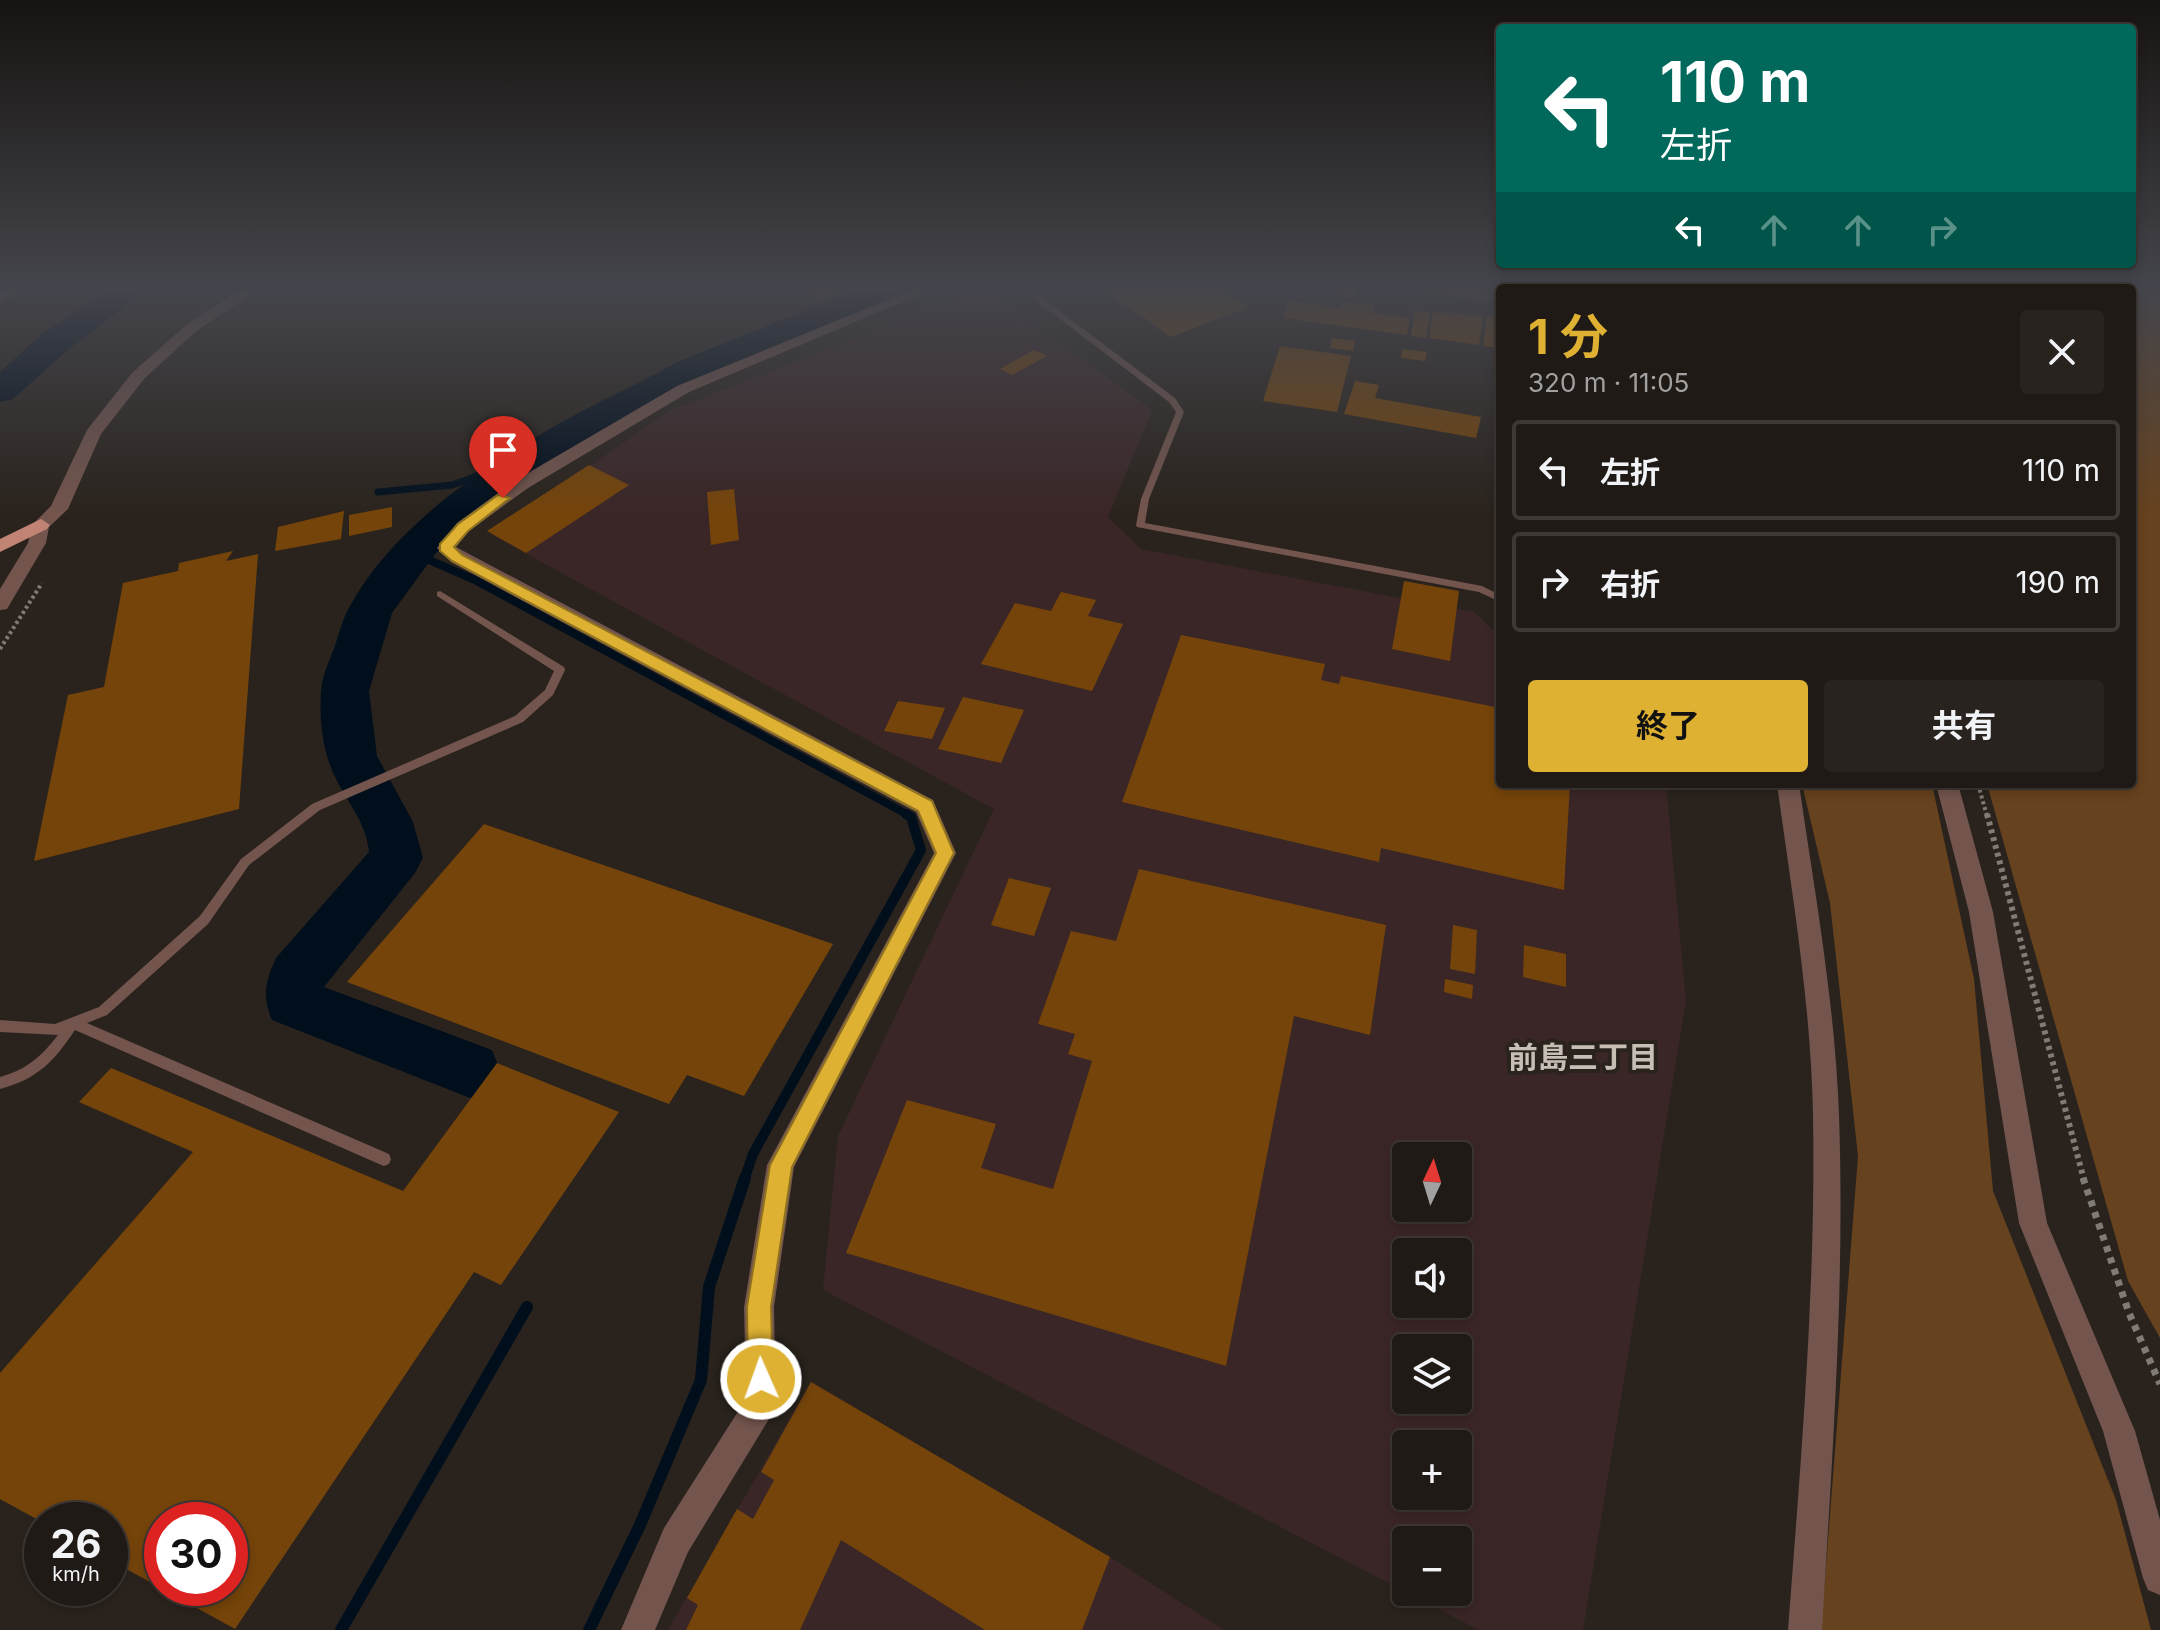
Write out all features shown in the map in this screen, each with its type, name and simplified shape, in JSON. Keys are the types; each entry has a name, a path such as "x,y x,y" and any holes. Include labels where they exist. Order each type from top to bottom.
{"main road":[{"path":"0,546 41,525"}],"street":[{"path":"0,604 37,543 41,525 59,509 93,433 138,376 152,363"},
{"path":"638,1630 676,1540 761,1403 759,1307 781,1165 945,853 925,806 457,558 446,548 463,527 522,484 683,389 746,363"},
{"path":"1789,788 1814,977 1826,1114 1822,1357 1805,1630"},
{"path":"1948,788 1981,912 2033,1223 2119,1431 2160,1578"}],"lane":[{"path":"1123,363 1172,400 1180,412 1145,499 1140,525 1482,589 1496,597"},
{"path":"0,1026 55,1030 103,1011 204,920 245,862 316,807 519,719 549,692 560,670 440,594"},
{"path":"0,1083 15,1080 45,1064 73,1023"},
{"path":"73,1023 384,1159"}],"path":[{"path":"0,649 48,571"},
{"path":"1979,788 2004,868 2091,1204 2136,1334 2160,1384"}],"shaded area":[{"path":"792,363 1088,363 1152,410 1108,517 1141,549 1474,612 1496,631 1496,788 1666,788 1686,1001 1583,1630 1479,1630 1433,1606 1472,1606 1472,1526 1392,1526 1392,1585 823,1290 838,1136 994,809 492,535 667,412"},
{"path":"2136,363 2160,363 2160,1338 2128,1281 1988,788 2136,788"},
{"path":"1803,788 1933,788 1974,979 1993,1191 2116,1500 2151,1630 1821,1630 1858,1156 1830,903"},
{"path":"811,1382 1110,1557 1224,1630 668,1630"}],"building":[{"path":"1011,363 1034,363 1012,375 1000,369"},
{"path":"1275,363 1349,363 1337,412 1263,401"},
{"path":"1355,381 1379,385 1375,398 1481,417 1476,438 1344,414"},
{"path":"589,465 629,485 526,553 487,531"},
{"path":"734,489 739,540 711,545 707,492"},
{"path":"392,507 392,527 349,536 349,515"},
{"path":"344,511 341,539 275,551 278,527"},
{"path":"233,551 226,561 258,554 239,809 34,861 68,695 104,687 123,583 178,571 179,563"},
{"path":"1404,581 1459,591 1450,661 1392,649"},
{"path":"1061,592 1096,600 1088,616 1123,624 1092,691 981,664 1015,603 1051,611"},
{"path":"1181,635 1325,664 1321,680 1339,684 1341,676 1496,707 1496,788 1570,788 1564,890 1381,848 1379,862 1122,802"},
{"path":"963,697 1024,710 1001,763 938,749"},
{"path":"898,701 945,708 932,739 884,731"},
{"path":"484,824 833,944 744,1096 687,1075 669,1104 347,982"},
{"path":"1139,869 1386,925 1370,1035 1294,1016 1226,1366 846,1253 907,1100 996,1124 981,1168 1053,1189 1092,1061 1068,1054 1075,1034 1038,1024 1071,931 1116,941"},
{"path":"1009,878 1051,888 1034,936 991,925"},
{"path":"1453,925 1477,930 1475,974 1450,969"},
{"path":"1524,945 1566,954 1566,987 1523,977"},
{"path":"1445,979 1473,985 1472,999 1444,992"},
{"path":"497,1063 619,1112 501,1285 474,1272 235,1629 193,1606 248,1606 248,1502 144,1502 144,1579 128,1570 128,1502 24,1502 24,1512 0,1499 0,1373 193,1152 79,1102 111,1068 403,1191"},
{"path":"811,1382 1110,1557 1082,1630 985,1630 841,1540 800,1630 686,1630 698,1605 687,1598 737,1509 753,1519 774,1480 761,1472"}],"waterway":[{"path":"0,391 31,363"},
{"path":"378,492 452,485 472,478 684,363"},
{"path":"470,1070 293,1002 296,976 396,858 392,833 355,766 346,724 346,681 370,609 420,544 489,485 571,433 712,363"},
{"path":"413,553 475,580 910,816"},
{"path":"744,1180 753,1154 921,850 911,817 906,814"},
{"path":"589,1630 640,1525 701,1380 709,1287 745,1178"},
{"path":"341,1630 527,1307"}],"district":[{"name":"前島三丁目","path":"1583,1058"}],"route":[{"path":"503,498 463,527 446,548 457,558 925,806 945,853 781,1165 759,1307 761,1379"}]}
